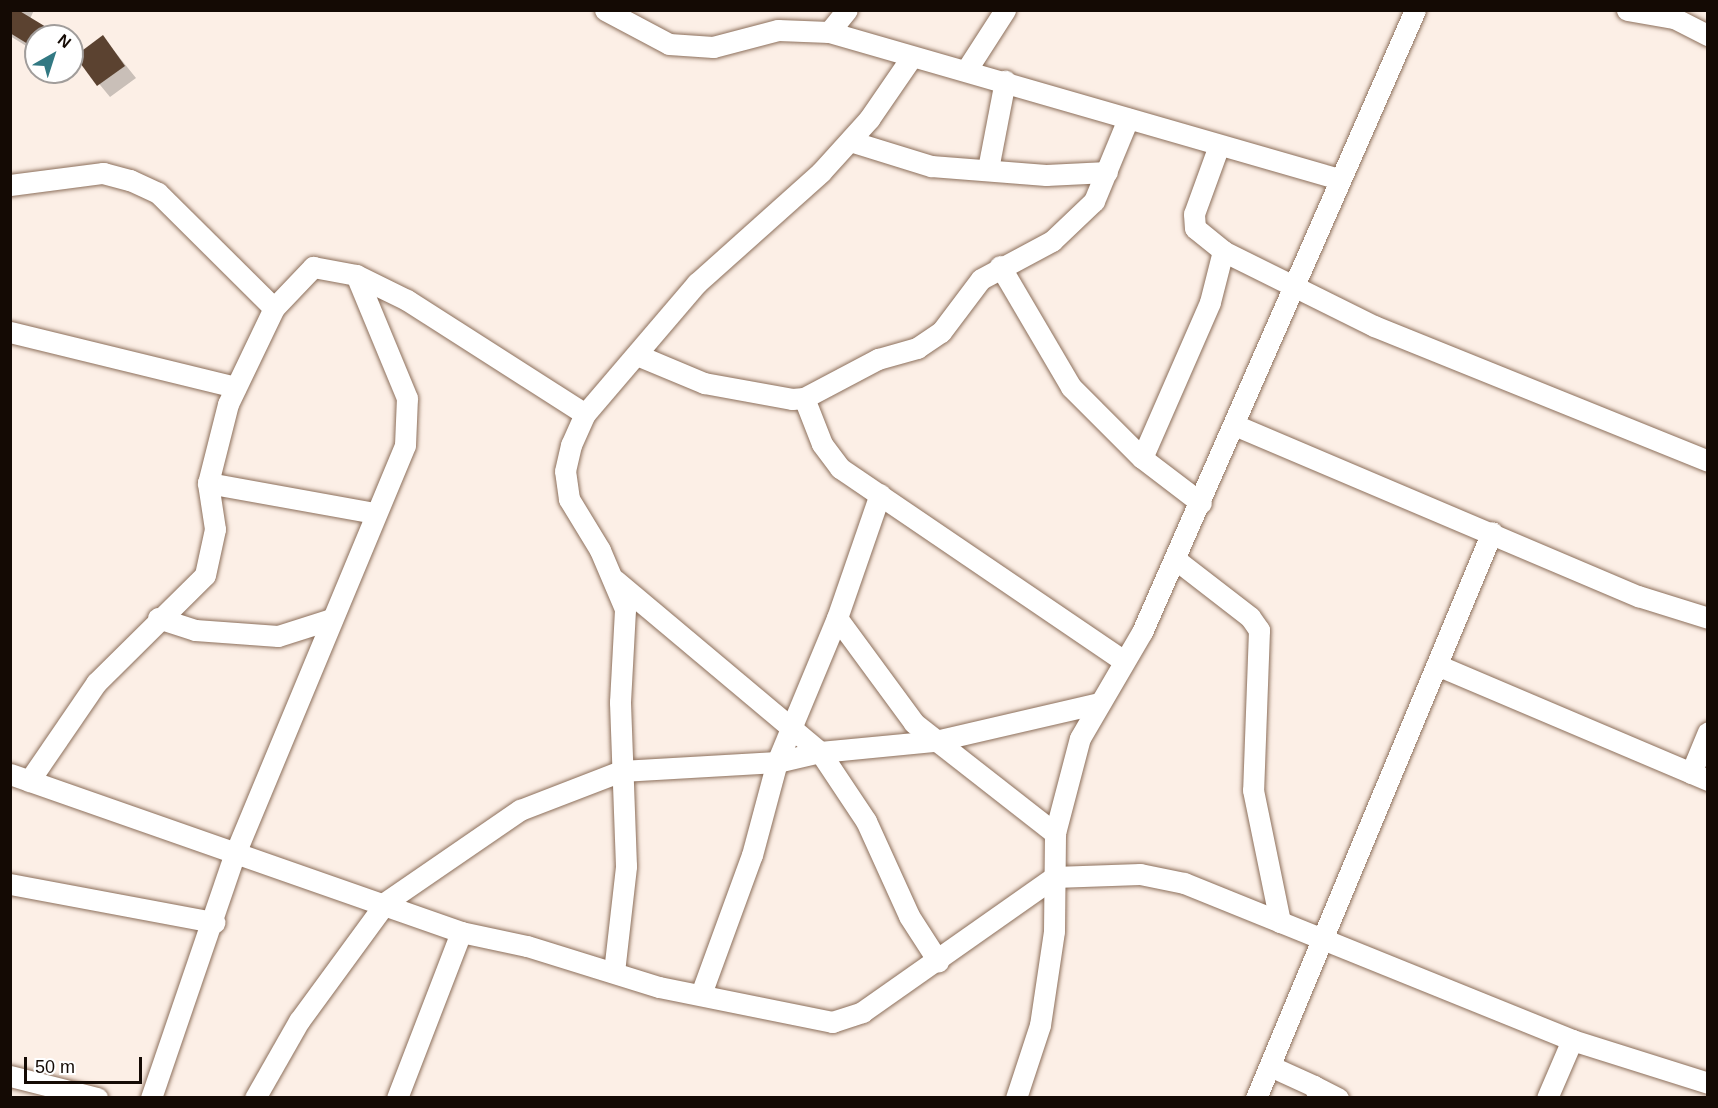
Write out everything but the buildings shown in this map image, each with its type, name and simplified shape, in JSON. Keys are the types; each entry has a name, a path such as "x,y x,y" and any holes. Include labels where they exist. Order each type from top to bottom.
{"street":[{"path":"605,10 669,44 713,47 778,30 829,32 911,58 967,69 1218,148 1339,179"},
{"path":"829,32 847,10"},
{"path":"967,69 1005,10"},
{"path":"1016,1098 1040,1025 1054,930 1055,833 1080,738 1124,661 1237,426 1339,179 1415,10"},
{"path":"1627,10 1674,18 1707,35"},
{"path":"614,972 626,866 621,771 625,609 614,579 569,499 566,471 585,414 697,283 850,141 911,58"},
{"path":"988,169 1005,81"},
{"path":"637,355 704,382 763,397 804,398 878,359 931,341 967,293 1000,266 1064,232 1094,201 1128,119"},
{"path":"850,141 903,161 1046,175 1107,172"},
{"path":"1218,148 1194,214 1195,228 1223,251 1293,290 1707,461"},
{"path":"14,180 103,173 158,193 274,308"},
{"path":"1142,458 1210,302 1223,251"},
{"path":"1000,266 1071,387 1142,458 1201,502"},
{"path":"585,414 467,335 356,275 313,267 274,308 235,387 208,483 215,528 210,564 96,683 20,778 234,856 386,902 461,932 701,994 832,1022 862,1012 1054,878 1140,874 1184,883 1572,1040 1707,1083"},
{"path":"151,1098 214,922 234,856 405,445 407,398 356,275"},
{"path":"10,348 20,335 235,387"},
{"path":"804,398 822,444 840,468 1124,661"},
{"path":"1237,426 1492,532 1638,597 1707,618"},
{"path":"208,483 375,513"},
{"path":"701,994 752,855 777,762 837,618 880,494"},
{"path":"1256,1098 1324,940 1492,532"},
{"path":"1175,559 1250,617 1259,630 1253,790 1280,922"},
{"path":"614,579 820,752 866,821 909,916 938,961"},
{"path":"158,618 195,630 278,636 331,619"},
{"path":"837,618 915,723 1055,833"},
{"path":"1437,665 1699,776 1707,732"},
{"path":"255,1098 299,1022 386,902 520,810 621,771 777,762 820,752 935,741 1099,703"},
{"path":"10,884 214,922"},
{"path":"397,1098 461,932"},
{"path":"1547,1098 1572,1040"},
{"path":"1270,1066 1316,1092 1338,1098"},
{"path":"10,1077 97,1098"}]}
